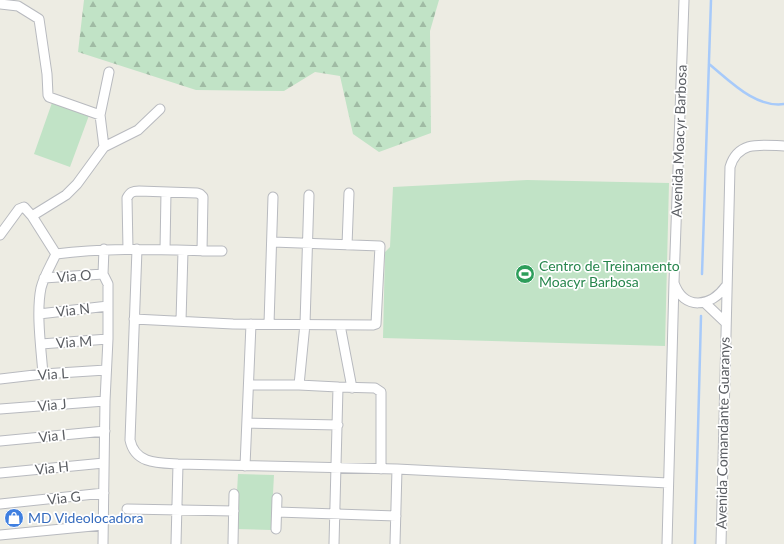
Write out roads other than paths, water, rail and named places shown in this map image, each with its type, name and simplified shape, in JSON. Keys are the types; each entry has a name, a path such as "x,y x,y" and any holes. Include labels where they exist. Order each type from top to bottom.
{"street":[{"name":"Avenida Moacyr Barbosa","path":"667,544 684,0"},
{"path":"0,4 18,6 39,19 49,97 100,115"},
{"path":"104,147 100,115 109,72"},
{"path":"32,216 66,195 77,184 104,147 138,130 160,110"},
{"name":"Avenida Comandante Guaranys","path":"721,544 729,171 733,158 745,148 756,145 784,146"},
{"path":"202,251 203,197 200,194 139,191 134,191 129,194 127,198 132,249 134,319 130,440 136,453 146,460 151,462 178,464 381,469 668,483"},
{"path":"166,192 166,250"},
{"path":"347,245 349,193"},
{"path":"299,385 305,324 308,194"},
{"path":"270,324 273,197"},
{"path":"0,235 19,209 22,207 26,208 56,254"},
{"path":"134,319 251,324 373,326 376,324 380,246 273,242"},
{"path":"56,254 85,250 132,249 222,251"},
{"path":"103,544 104,431 108,340 108,284 103,274 104,250"},
{"path":"180,321 183,250"},
{"path":"43,374 39,314 41,288 44,278 56,254"},
{"name":"Via O","path":"44,278 103,274"},
{"path":"674,282 678,292 685,299 694,303 705,303 716,297 726,286"},
{"name":"Avenida Comandante Guaranys","path":"705,303 725,322"},
{"name":"Via N","path":"39,314 108,306"},
{"path":"246,466 251,324"},
{"path":"340,325 352,388"},
{"name":"Via M","path":"41,344 108,340"},
{"name":"Via L","path":"0,379 43,374 106,370"},
{"path":"249,385 375,388 381,392 381,469"},
{"path":"334,544 338,387"},
{"name":"Via J","path":"0,409 105,401"},
{"path":"248,423 338,425"},
{"name":"Via I","path":"0,441 104,431"},
{"name":"Via H","path":"0,473 104,463"},
{"path":"176,544 178,464"},
{"path":"395,544 397,470"},
{"name":"Via G","path":"0,504 104,493"},
{"path":"233,543 234,494"},
{"path":"276,529 277,498"},
{"path":"127,509 234,511"},
{"path":"276,512 396,516"},
{"path":"0,535 103,525"}],"waterway":[{"path":"702,274 711,0"},
{"path":"709,64 734,85 753,98 773,104 784,104"},
{"path":"695,544 701,316"}],"place":[{"name":"Centro de Treinamento Moacyr Barbosa","path":"525,274"},
{"name":"MD Videolocadora","path":"14,518"}]}
